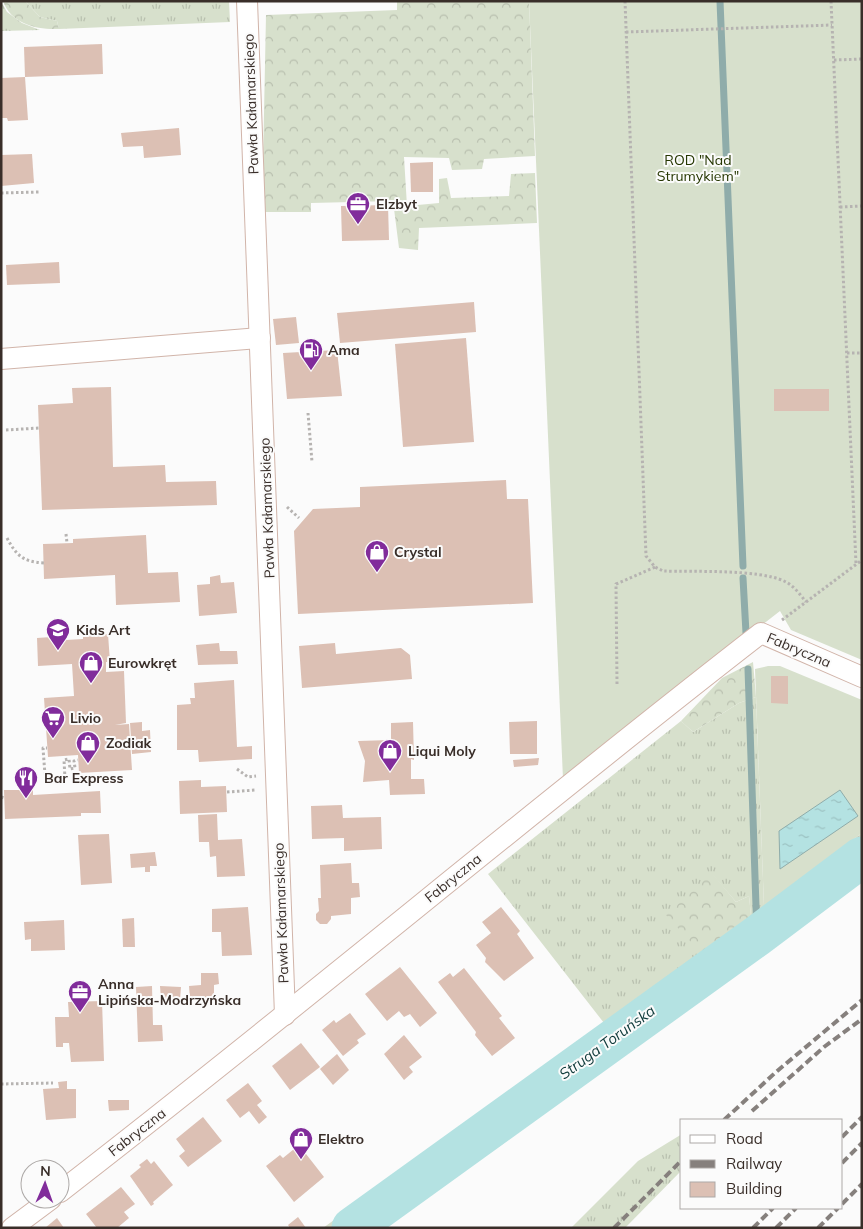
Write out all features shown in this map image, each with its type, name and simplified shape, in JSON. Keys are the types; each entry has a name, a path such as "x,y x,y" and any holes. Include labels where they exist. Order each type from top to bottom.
{"street":[{"name":"Pawła Kałamarskiego","path":"248,1 284,1015"},
{"path":"1,358 260,338"},
{"name":"Fabryczna","path":"70,1184 284,1015 649,720 761,633 862,677"},
{"path":"12,1228 38,1209"}],"path":[{"path":"625,1 646,556 662,571 767,576 785,581 796,589 806,602 862,560"},
{"path":"831,1 856,564"},
{"path":"626,32 832,25"},
{"path":"834,60 862,59"},
{"path":"1,193 39,192"},
{"path":"840,207 862,206"},
{"path":"847,353 862,353"},
{"path":"308,413 312,462"},
{"path":"6,430 39,428"},
{"path":"66,534 67,543"},
{"path":"7,538 15,554 29,562 44,563"},
{"path":"856,564 862,567"},
{"path":"618,684 616,584 656,567"},
{"path":"44,775 43,748 47,748"},
{"path":"65,779 64,760 69,759 70,769 75,768 74,761 78,760"},
{"path":"237,770 248,777 264,776"},
{"path":"24,790 25,772"},
{"path":"226,792 264,789"},
{"path":"1,1084 53,1083"}],"green space":[{"path":"1,1 7,12 22,23 40,30 1,31"},
{"path":"3,1 25,1 40,17 57,21 59,29 34,27 18,20 7,9"},
{"path":"25,1 229,1 230,22 59,29 57,21 40,17"},
{"path":"397,1 529,1 535,156 484,159 482,169 452,170 449,158 404,157 407,206 439,203 439,179 447,178 451,198 509,196 511,174 535,173 537,223 419,228 418,250 399,248 393,201 311,203 311,212 262,212 266,15 397,10"},
{"name":"ROD \"Nad Strumykiem\"","path":"529,1 862,1 862,660 791,630 780,611 563,779"},
{"path":"753,662 756,697 739,703 693,732 681,721 722,678"},
{"path":"780,666 862,700 862,833 764,906 755,669"},
{"path":"756,697 764,906 752,926 749,896 736,902 712,874 701,953 604,1023 488,874 681,721 693,732 739,703"},
{"path":"862,833 862,874 500,1146 381,1228 323,1228 701,953 666,915 712,873 736,902 749,896 752,925 764,906"},
{"path":"680,1135 680,1172 625,1228 571,1228 638,1161"}],"water":[{"path":"840,790 858,816 780,869 779,831"}],"building":[{"path":"102,44 103,74 25,77 24,47"},
{"path":"25,77 28,120 8,121 7,118 1,118 1,78"},
{"path":"179,128 181,155 144,158 143,146 123,147 121,133"},
{"path":"32,154 34,183 1,186 1,155"},
{"path":"433,162 433,192 411,192 410,163"},
{"path":"388,205 389,240 342,241 341,206"},
{"path":"59,262 60,283 7,285 6,265"},
{"path":"474,302 476,332 340,343 337,313"},
{"path":"296,317 299,343 276,345 273,319"},
{"path":"466,338 474,442 403,447 395,344"},
{"path":"337,350 342,396 287,399 283,353"},
{"path":"111,387 113,467 165,465 166,482 216,481 217,505 42,510 38,405 73,403 72,388"},
{"path":"774,389 829,389 829,411 774,411"},
{"path":"506,480 507,499 528,499 533,603 298,614 294,531 313,509 360,507 360,487"},
{"path":"146,535 148,573 178,572 180,602 116,605 115,575 44,579 43,544 73,543 73,539"},
{"path":"220,575 221,583 234,582 237,613 199,616 197,585 210,584 210,577"},
{"path":"108,634 110,662 106,662 106,672 124,671 126,723 115,725 129,724 132,770 79,773 78,755 48,757 44,698 74,696 72,664 38,666 37,638 66,636 66,640 83,639 83,635"},
{"path":"219,643 220,651 237,651 238,664 198,665 196,645"},
{"path":"335,643 336,654 401,648 410,655 412,679 302,688 299,646"},
{"path":"771,676 788,676 788,704 771,703"},
{"path":"234,680 237,747 252,746 252,759 199,762 198,750 177,750 177,705 191,704 190,698 195,698 194,683"},
{"path":"537,721 537,754 510,754 509,722"},
{"path":"142,722 142,731 150,730 151,752 132,754 130,723"},
{"path":"413,722 414,760 411,759 411,779 424,779 425,794 390,795 389,780 363,782 365,761 358,741 391,740 391,723"},
{"path":"539,758 538,765 514,767 513,760"},
{"path":"201,780 201,787 226,786 227,812 180,814 179,781"},
{"path":"4,790 33,790 33,795 100,791 101,813 81,813 81,816 5,819"},
{"path":"342,805 343,818 381,817 382,849 344,851 344,838 312,839 311,806"},
{"path":"217,814 218,840 242,839 245,876 217,877 216,856 210,857 209,842 199,842 198,815"},
{"path":"109,834 112,883 81,885 78,835"},
{"path":"155,852 157,866 150,866 150,872 145,872 145,867 131,868 130,854"},
{"path":"351,863 352,883 359,883 360,897 351,898 351,914 331,916 327,924 320,924 316,920 316,914 319,911 318,898 321,898 320,865"},
{"path":"248,907 252,955 222,956 221,932 212,932 212,909"},
{"path":"501,907 520,931 517,934 534,958 504,981 485,962 486,958 476,945 491,933 482,922"},
{"path":"134,918 135,947 123,947 122,919"},
{"path":"64,920 65,950 31,951 31,939 25,940 24,922"},
{"path":"400,967 437,1013 420,1027 410,1014 404,1017 399,1011 387,1021 365,994"},
{"path":"464,968 502,1016 499,1018 515,1038 492,1056 438,982 450,973 453,977"},
{"path":"201,973 218,973 219,984 214,985 214,999 190,1000 189,986 201,985"},
{"path":"152,986 153,1025 162,1025 163,1041 138,1042 136,987"},
{"path":"160,986 181,987 180,1000 161,999"},
{"path":"102,1001 104,1061 71,1062 69,1043 63,1043 63,1047 56,1047 55,1017 69,1017 68,1002"},
{"path":"350,1013 366,1034 357,1040 359,1043 343,1056 322,1030 334,1020 336,1023"},
{"path":"404,1035 422,1057 409,1067 413,1072 404,1080 384,1054"},
{"path":"301,1043 320,1067 290,1090 272,1066"},
{"path":"337,1054 349,1070 333,1085 320,1069"},
{"path":"67,1081 67,1089 76,1089 76,1118 46,1120 43,1089 59,1088 58,1082"},
{"path":"248,1083 262,1101 257,1105 267,1117 259,1124 249,1111 240,1118 226,1100"},
{"path":"108,1100 129,1100 129,1110 109,1111"},
{"path":"203,1117 222,1141 188,1167 179,1156 185,1151 176,1139"},
{"path":"299,1145 324,1177 294,1202 266,1166 280,1155 283,1158"},
{"path":"147,1159 151,1164 154,1161 173,1185 153,1202 154,1204 151,1206 130,1176"},
{"path":"121,1187 135,1204 124,1212 129,1218 117,1228 97,1228 86,1214"},
{"path":"298,1217 306,1228 290,1228 288,1225"},
{"path":"57,1218 64,1228 45,1228"}],"waterway":[{"path":"720,1 743,566"},
{"path":"743,578 746,633"},
{"path":"748,669 757,936"},
{"name":"Struga Toruńska","path":"352,1228 757,936 862,857"}],"railway":[{"path":"725,1119 776,1072 862,1000"},
{"path":"752,1111 824,1047 862,1019"},
{"path":"843,1136 862,1117"},
{"path":"843,1162 862,1143"},
{"path":"614,1228 680,1162"},
{"path":"843,1203 862,1184"},
{"path":"753,1228 772,1209"},
{"path":"776,1228 795,1209"},
{"path":"818,1228 837,1209"}],"place":[{"name":"Elzbyt","path":"358,225"},
{"name":"Ama","path":"311,371"},
{"name":"Crystal","path":"377,573"},
{"name":"Kids Art","path":"58,651"},
{"name":"Eurowkręt","path":"91,684"},
{"name":"Livio","path":"53,739"},
{"name":"Zodiak","path":"88,764"},
{"name":"Liqui Moly","path":"390,772"},
{"name":"Bar Express","path":"26,799"},
{"name":"Anna Lipińska-Modrzyńska","path":"80,1013"},
{"name":"Elektro","path":"301,1160"}]}
